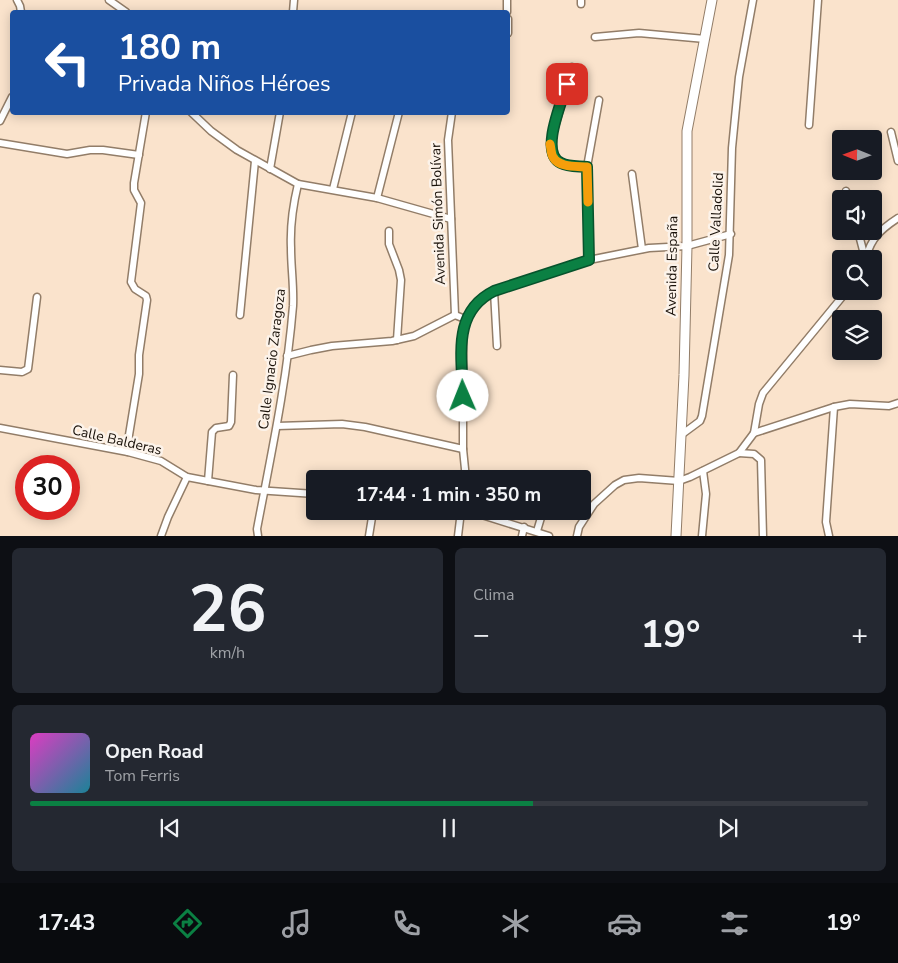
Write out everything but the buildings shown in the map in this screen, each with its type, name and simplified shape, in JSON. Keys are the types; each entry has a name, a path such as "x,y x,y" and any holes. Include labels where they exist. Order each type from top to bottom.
{"street":[{"path":"109,0 123,10"},
{"name":"Avenida España","path":"676,536 687,246 687,132 712,0"},
{"name":"Calle Valladolid","path":"681,435 700,421 702,416 729,255 732,148 736,101 753,0"},
{"path":"809,125 818,0"},
{"path":"595,37 639,33 705,39"},
{"path":"572,67 550,144 553,157 559,163 567,166 587,167"},
{"path":"589,260 587,167 599,100"},
{"path":"0,122 10,101"},
{"path":"128,452 147,300 146,296 135,289 131,282 141,203 134,190 134,183 146,115"},
{"path":"194,115 211,131 255,161 298,184 377,198 451,220"},
{"path":"270,169 279,115"},
{"path":"333,189 351,115"},
{"path":"377,198 398,115"},
{"name":"Avenida Simón Bolívar","path":"452,115 448,140 455,315"},
{"path":"891,132 898,161"},
{"path":"0,143 67,154 103,150 139,155"},
{"path":"240,315 255,161"},
{"path":"632,174 642,249"},
{"name":"Calle Ignacio Zaragoza","path":"258,536 257,529 277,426 287,356 293,294 290,235 298,184"},
{"path":"868,250 879,232 898,218"},
{"path":"389,231 389,244 401,280 398,340"},
{"path":"465,470 463,449 462,343 465,319 482,297 494,291 589,260 642,249 687,246 731,234"},
{"path":"494,291 497,346"},
{"path":"0,370 22,372 28,369 37,297"},
{"path":"577,536 579,527 594,504 615,485 624,480 639,478 679,481 739,453 754,433 763,393 840,300"},
{"path":"287,356 325,348 398,340 414,336 455,315 465,319"},
{"path":"208,481 212,432 216,428 229,426 231,422 233,375"},
{"path":"754,433 834,407 850,404 882,406 898,403"},
{"path":"829,536 826,522 834,407"},
{"path":"277,426 342,424 365,427 463,449"},
{"name":"Calle Balderas","path":"0,428 128,452 161,461 187,477 256,490 306,493"},
{"path":"739,453 754,454 761,460 763,536"},
{"path":"702,536 706,494 703,471"},
{"path":"161,536 187,477"},
{"path":"369,536 371,520"},
{"path":"458,536 460,520"},
{"path":"500,520 549,536"},
{"path":"537,532 540,520"},
{"path":"522,536 524,527"}],"slow traffic":[{"path":"550,144 553,157 559,163 567,166 587,167 588,202"}],"route":[{"path":"463,396 462,343 465,319 482,297 494,291 589,260 587,167 567,166 559,163 553,157 550,144 567,84"}]}
